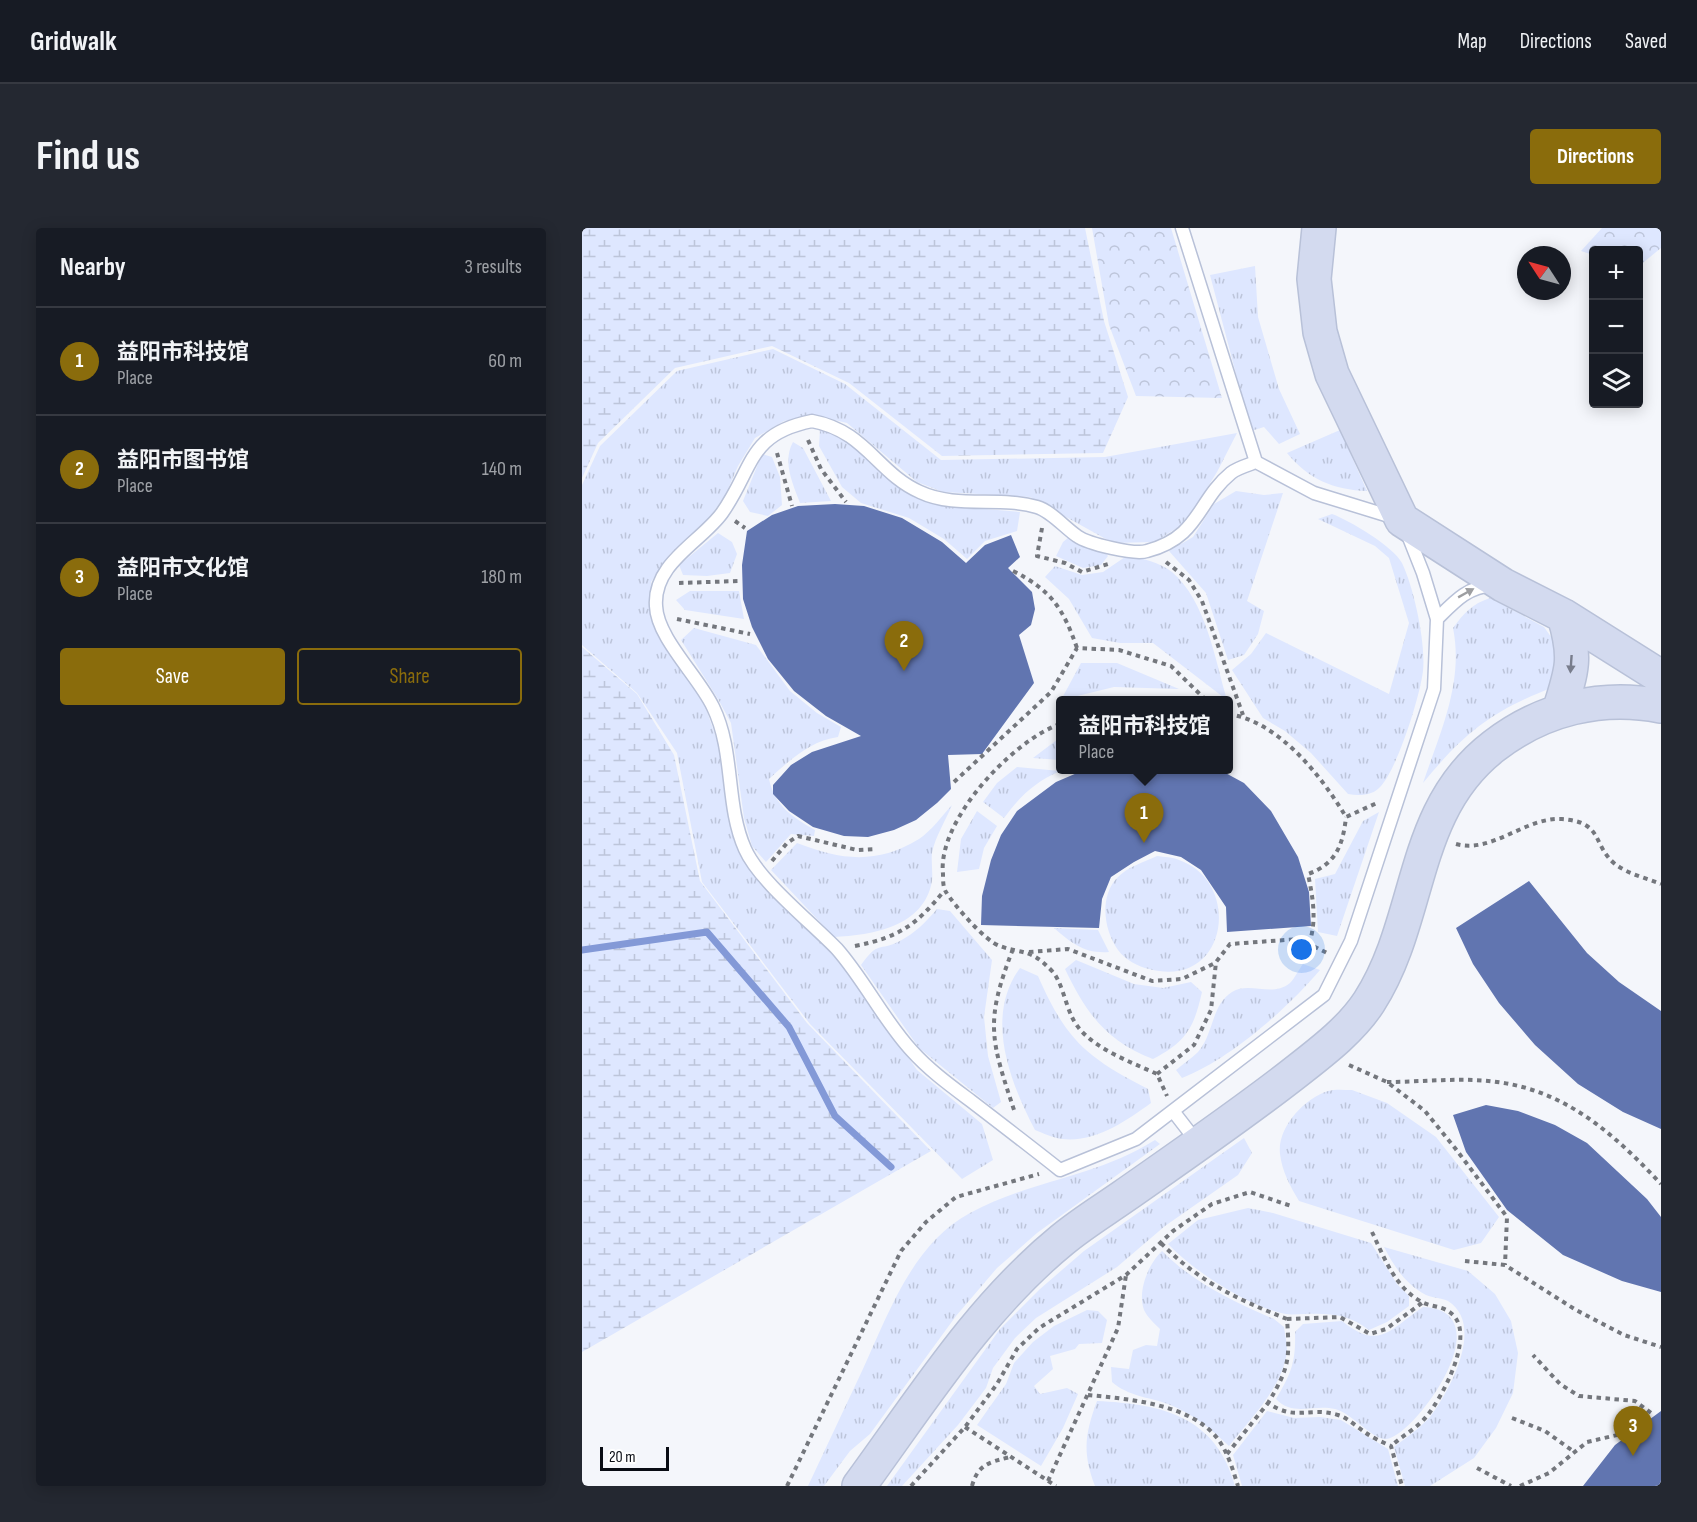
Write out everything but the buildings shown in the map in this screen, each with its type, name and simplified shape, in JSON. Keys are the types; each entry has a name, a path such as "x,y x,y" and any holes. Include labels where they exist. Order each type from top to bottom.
{"street":[{"path":"1319,228 1314,279 1320,333 1332,374 1402,520 1503,585 1564,616 1661,677"},
{"path":"1559,711 1573,668 1572,641 1564,616"},
{"path":"859,1486 969,1335 1015,1281 1063,1239 1198,1143 1333,1042 1368,1004 1389,965 1436,818 1457,781 1493,747 1532,720 1559,711 1608,701 1661,706"}],"lane":[{"path":"1182,228 1256,462 1314,493 1402,520 1423,573 1437,619 1434,689 1355,930 1324,995 1136,1139 1060,1170 935,1073 910,1050 860,976 837,949 762,873 746,852 737,828 729,760 713,706 663,629 656,605 661,583 671,562 713,525 726,507 753,454 772,435 800,423 812,421 833,425 853,437 920,492 944,499 1038,507 1080,538 1108,547 1145,552 1171,542 1191,526 1232,472 1256,462"},
{"path":"1437,619 1461,595 1480,586 1503,585"},
{"path":"1173,1111 1198,1143"}],"path":[{"path":"800,423 821,469 846,502"},
{"path":"772,435 792,506"},
{"path":"1145,552 1171,563 1189,580 1202,601 1243,716"},
{"path":"1013,571 1036,583 1050,596 1066,617 1077,648"},
{"path":"661,583 738,581"},
{"path":"659,615 750,634"},
{"path":"1077,648 1119,650 1171,666 1202,696"},
{"path":"954,782 1051,692 1077,648"},
{"path":"1233,715 1243,716 1278,737 1309,766 1346,817 1344,838 1337,855 1324,868 1308,874 1314,902 1314,930 1309,944"},
{"path":"1056,726 1014,752 978,789 953,826 942,866 944,891 988,939 999,946 1029,952 1068,949 1152,981 1182,979 1216,962 1230,945 1299,939 1341,960"},
{"path":"1346,817 1402,792"},
{"path":"1453,843 1471,848 1544,820 1562,819 1587,825 1596,834 1612,862 1623,870 1661,884"},
{"path":"762,873 787,843 798,836 858,850 876,849"},
{"path":"837,949 874,942 898,933 921,919 944,891"},
{"path":"1013,949 998,988 992,1022 996,1055 1025,1143"},
{"path":"1029,952 1053,972 1073,1020 1103,1050 1157,1074 1173,1111"},
{"path":"1157,1074 1194,1045 1211,1010 1216,962"},
{"path":"1346,1064 1387,1082 1425,1111 1507,1217 1505,1265"},
{"path":"1387,1082 1496,1081 1530,1089 1573,1108 1608,1131 1661,1184"},
{"path":"787,1486 901,1251 926,1222 956,1197 1025,1177 1060,1170"},
{"path":"1652,1175 1661,1176"},
{"path":"911,1486 965,1427 997,1383 1017,1349 1039,1328 1126,1275 1161,1243 1212,1203 1250,1192 1291,1206"},
{"path":"1372,1232 1390,1270 1405,1289 1422,1303 1443,1306 1456,1317 1461,1329 1458,1353 1447,1385 1425,1418 1390,1446"},
{"path":"1161,1243 1184,1267 1203,1280 1244,1302 1287,1319 1340,1317 1370,1334 1386,1329 1422,1303"},
{"path":"1465,1261 1505,1265 1595,1320 1624,1335 1661,1347"},
{"path":"1048,1481 1118,1328 1126,1275"},
{"path":"1227,1454 1268,1403 1286,1373 1290,1354 1287,1319"},
{"path":"1520,1486 1549,1473 1573,1451 1587,1442 1626,1433 1651,1413 1635,1401 1580,1396 1560,1384 1533,1355"},
{"path":"1088,1395 1130,1399 1165,1406 1196,1422 1216,1437 1227,1454 1238,1486"},
{"path":"1268,1403 1280,1411 1299,1415 1321,1410 1342,1416 1390,1446 1402,1486"},
{"path":"1512,1418 1545,1431 1573,1451"},
{"path":"965,1427 1056,1486"},
{"path":"972,1486 978,1470 986,1462 1011,1457"},
{"path":"1477,1468 1511,1486"}],"green space":[{"path":"582,228 1085,228 1104,321 1128,397 1103,453 942,456 849,383 772,346 675,368 598,443 582,478"},
{"path":"1092,228 1171,228 1222,398 1136,396 1109,325"},
{"path":"1602,228 1661,228 1661,248 1643,263 1643,246 1589,246 1589,254 1581,251"},
{"path":"1255,266 1258,317 1279,389 1300,434 1279,444 1264,427 1251,431 1210,275"},
{"path":"773,349 845,384 941,460 1105,457 1237,433 1217,472 1186,522 1155,542 1113,543 1030,497 943,492 917,482 847,423 813,415 784,421 755,438 738,466 725,496 706,522 670,554 651,582 650,612 661,639 704,703 719,746 729,813 738,849 757,877 829,949 857,983 917,1070 982,1124 993,1160 962,1179 810,1024 702,882 677,753 637,693 582,645 582,485 600,446 677,371"},
{"path":"820,429 846,437 899,484 921,499 951,506 1020,512 1017,531 985,541 967,559 944,539 909,518 861,503 842,487 819,446"},
{"path":"1340,430 1367,491 1344,488 1322,481 1304,470 1287,453"},
{"path":"793,442 803,448 831,501 800,503 792,481 788,457"},
{"path":"762,454 772,457 780,477 782,505 768,516 750,512 743,501"},
{"path":"1236,491 1264,495 1283,493 1247,601 1264,611 1258,634 1244,655 1228,660 1206,593 1169,551 1193,537 1214,504"},
{"path":"1332,514 1381,542 1402,563 1415,601 1423,646 1421,682 1413,713 1394,764 1388,777 1378,789 1357,795 1348,794 1311,753 1285,731 1263,718 1232,670 1251,654 1266,633 1389,694 1409,623 1389,558 1375,546 1318,519"},
{"path":"718,533 732,542 737,554 730,573 707,576 683,575 679,565"},
{"path":"1069,537 1089,548 1101,548 1108,556 1101,565 1083,568 1056,556 1063,542"},
{"path":"1128,555 1162,566 1184,584 1208,632 1226,696 1222,696 1153,643 1120,643 1092,638 1069,599 1045,577 1055,566 1082,575 1103,572"},
{"path":"690,591 739,591 744,619 685,610 676,600"},
{"path":"1490,598 1544,627 1559,648 1554,687 1514,705 1481,725 1452,750 1423,783 1443,726 1453,688 1456,648 1453,628 1469,610"},
{"path":"694,628 756,645 790,691 817,713 841,727 838,737 809,747 769,779 780,804 815,830 814,836 791,834 766,862 752,846 744,818 731,723 681,640"},
{"path":"582,647 637,694 674,755 700,881 807,1023 931,1151 582,1352"},
{"path":"1081,663 1117,663 1179,689 1114,687 1077,696 1063,696"},
{"path":"1056,741 1056,760 1033,758"},
{"path":"1017,767 1056,771 1056,773 1029,790 1004,818 983,802 997,783"},
{"path":"952,805 933,847 932,881 927,897 919,909 907,918 880,931 834,937 771,870 797,843 844,856 873,856 888,853 923,836"},
{"path":"977,811 997,826 984,848 979,869 957,872 961,839"},
{"path":"1379,812 1337,936 1318,932 1315,879 1335,874 1363,821"},
{"path":"1157,856 1177,859 1199,872 1212,889 1218,910 1218,931 1210,950 1196,964 1176,971 1149,969 1128,959 1113,942 1105,914 1111,886 1117,878 1131,868"},
{"path":"937,909 950,911 992,960 984,1017 988,1056 1001,1102 993,1108 919,1048 861,965 875,949 893,944 911,934"},
{"path":"1054,928 1098,930 1109,952 1093,951 1079,946"},
{"path":"1076,960 1134,984 1163,988 1191,982 1202,992 1192,1025 1181,1040 1153,1059 1122,1044 1099,1024 1073,985 1065,969"},
{"path":"1303,964 1320,970 1291,1001 1238,1046 1200,1070 1182,1078 1176,1070 1196,1054 1203,1045 1216,1012 1225,998 1239,989 1268,990 1283,987 1292,981"},
{"path":"1020,968 1038,976 1058,1016 1080,1044 1109,1067 1148,1089 1151,1103 1110,1129 1086,1138 1062,1139 1035,1130 1010,1071 1002,1028 1009,987"},
{"path":"1352,1090 1387,1103 1436,1137 1499,1217 1481,1243 1454,1250 1299,1201 1281,1160 1280,1144 1283,1134 1294,1115 1310,1100 1328,1091"},
{"path":"1244,1138 1252,1153 1238,1175 1165,1226 1117,1267 1036,1318 1015,1338 993,1368 986,1388 958,1425 902,1486 887,1486 1000,1329 1040,1289 1084,1251"},
{"path":"1155,1140 1160,1144 1037,1233 997,1268 956,1316 870,1434 850,1451 824,1486 808,1486 892,1305 917,1262 932,1243 950,1226 993,1202 1109,1163"},
{"path":"1248,1208 1273,1213 1371,1243 1397,1284 1409,1296 1409,1306 1387,1322 1369,1330 1354,1321 1338,1316 1286,1314 1255,1304 1222,1286 1192,1265 1168,1244 1198,1220"},
{"path":"1384,1247 1468,1271 1495,1294 1511,1321 1518,1353 1513,1393 1496,1428 1474,1458 1430,1486 1405,1486 1394,1447 1430,1417 1438,1406 1460,1359 1464,1342 1464,1326 1459,1312 1448,1301 1426,1295 1406,1280"},
{"path":"1162,1251 1200,1282 1274,1319 1284,1327 1287,1351 1279,1377 1264,1402 1229,1446 1185,1412 1168,1404 1131,1393 1112,1382 1111,1367 1129,1369 1133,1350 1146,1345 1157,1346 1160,1329 1145,1313 1142,1294 1149,1270"},
{"path":"1423,1307 1446,1314 1456,1329 1455,1351 1446,1374 1431,1398 1415,1419 1399,1433 1386,1439 1380,1438 1341,1411 1327,1408 1296,1409 1276,1399 1292,1367 1295,1332 1303,1324 1342,1321 1365,1335 1375,1336 1384,1334"},
{"path":"1087,1310 1098,1311 1107,1320 1102,1343 1079,1344 1075,1349 1050,1356 1053,1369 1034,1386 1040,1394 1067,1388 1078,1394 1063,1428 1041,1466 977,1425 1006,1384 1014,1363 1033,1342 1054,1326"},
{"path":"1097,1401 1143,1406 1183,1418 1200,1429 1215,1444 1226,1462 1235,1486 1095,1486 1088,1463 1087,1443"},
{"path":"1267,1411 1294,1418 1320,1417 1341,1420 1388,1449 1398,1486 1242,1486 1233,1455"}],"waterway":[{"path":"582,950 707,932 789,1027 835,1116 891,1167"}],"place":[{"name":"益阳市图书馆","path":"904,671"},
{"name":"益阳市科技馆","path":"1144,843"},
{"name":"益阳市文化馆","path":"1633,1456"}]}
